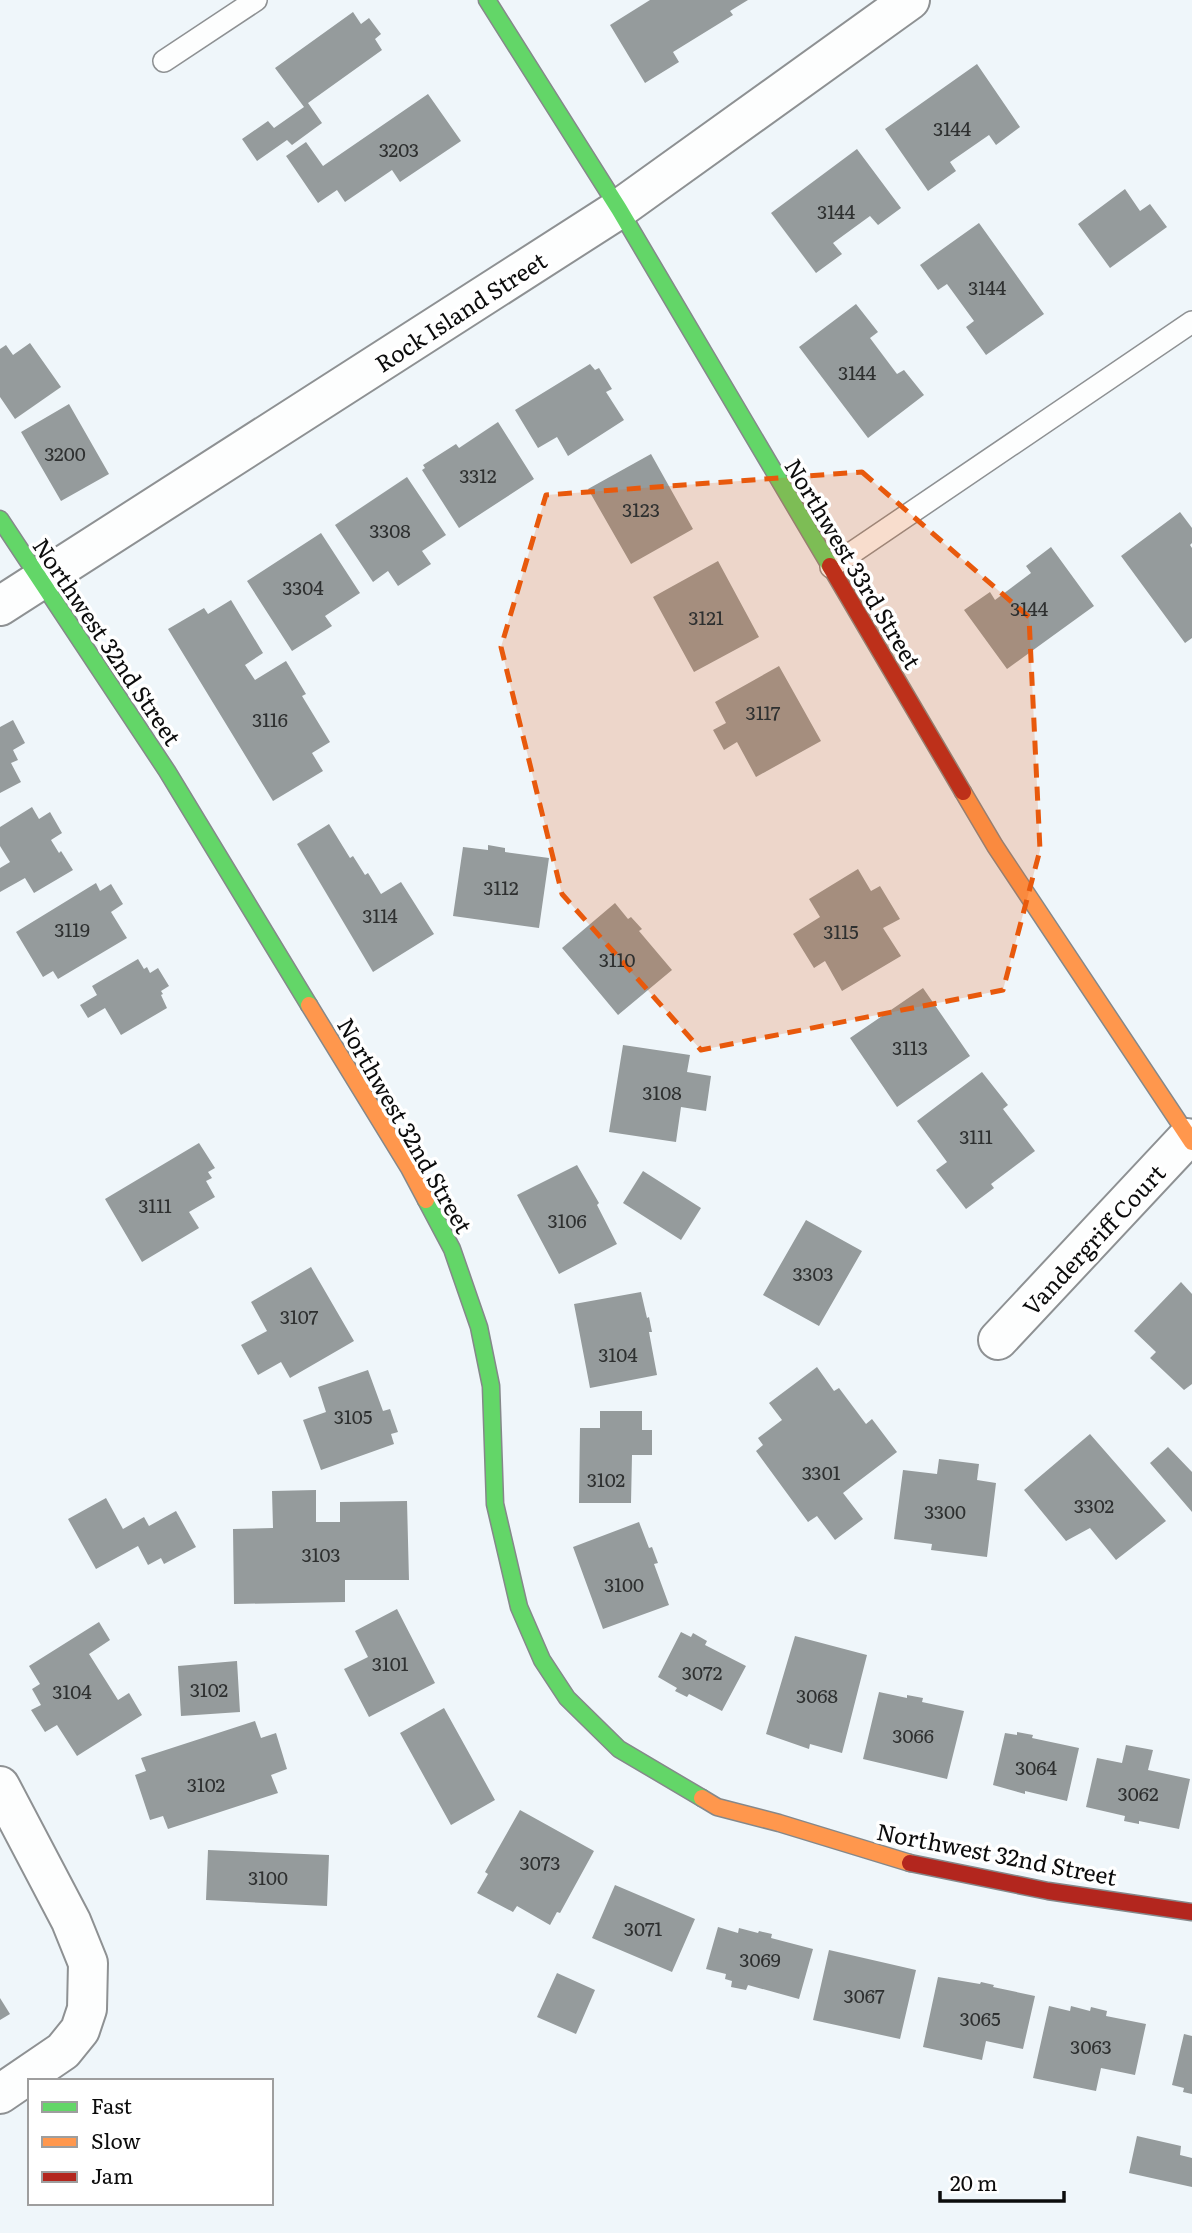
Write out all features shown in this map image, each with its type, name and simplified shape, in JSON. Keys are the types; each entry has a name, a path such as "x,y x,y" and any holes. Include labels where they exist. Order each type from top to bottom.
{"street":[{"name":"Northwest 33rd Street","path":"487,0 619,209 995,846 1190,1140"},
{"name":"Rock Island Street","path":"0,606 619,209 910,0"},
{"name":"Northwest 32nd Street","path":"0,519 167,771 409,1168 452,1249 479,1327 491,1387 495,1504 519,1607 542,1660 567,1698 619,1749 718,1807 779,1823 895,1860 1048,1891 1192,1912"},
{"name":"Vandergriff Court","path":"998,1340 1190,1140"},
{"path":"0,1786 71,1921 88,1963 86,2009 80,2030 63,2051 0,2094"}],"lane":[{"path":"164,61 256,0"},
{"path":"831,567 1190,328"}],"highlighted area":[{"path":"862,472 1029,617 1040,850 1003,990 701,1050 562,894 501,647 546,495"}],"building":[{"path":"650,0 748,0 730,11 733,15 673,52 679,62 645,83 610,25"},
{"path":"353,12 361,24 369,18 381,34 375,39 382,50 308,103 322,123 292,145 287,140 257,161 242,139 268,121 274,128 304,107 275,68"},
{"path":"977,64 1020,127 996,145 989,135 950,162 956,171 928,191 885,129"},
{"path":"428,94 461,141 400,182 392,170 345,202 337,190 318,203 286,156 306,142 323,166"},
{"path":"857,149 901,208 878,225 870,216 833,243 842,254 816,273 771,213"},
{"path":"1125,189 1140,211 1150,204 1167,227 1110,268 1078,224"},
{"path":"979,223 1044,314 986,355 966,327 974,321 947,284 938,290 920,265"},
{"path":"856,304 878,332 870,338 897,374 904,370 924,395 868,438 799,347"},
{"path":"30,343 61,387 15,419 0,397 0,349 6,345 13,355"},
{"path":"590,364 595,370 599,368 612,389 606,392 624,420 568,456 557,437 538,448 515,410"},
{"path":"69,404 109,474 61,501 21,432"},
{"path":"498,422 534,479 459,528 422,470 425,468 423,465 456,444 459,448"},
{"path":"651,454 693,529 631,564 588,489"},
{"path":"407,477 446,535 422,551 431,564 398,586 388,571 373,582 335,525"},
{"path":"1180,512 1192,528 1192,638 1185,643 1121,556"},
{"path":"321,533 360,593 325,616 332,626 292,651 247,581"},
{"path":"1051,547 1094,606 1007,669 964,610 990,592 995,600 1031,573 1026,566"},
{"path":"718,561 759,637 694,672 653,597"},
{"path":"231,600 263,653 245,665 255,680 286,661 306,694 302,696 330,742 312,753 323,771 273,801 168,629 204,608 208,614"},
{"path":"779,666 821,741 756,777 737,742 724,750 713,730 726,723 715,702"},
{"path":"13,720 25,743 13,750 18,760 11,763 21,782 0,793 0,727"},
{"path":"32,807 39,819 50,812 62,833 51,840 73,870 34,893 25,878 0,892 0,868 10,862 0,846 0,827"},
{"path":"329,824 350,858 353,856 365,875 368,873 381,894 401,882 434,934 373,972 297,844"},
{"path":"488,845 505,848 505,852 549,858 539,928 453,916 463,847 488,850"},
{"path":"858,869 871,891 880,886 900,919 883,928 901,956 842,991 825,961 814,968 793,934 820,917 809,899"},
{"path":"96,883 100,891 111,884 123,904 111,912 127,938 58,979 53,971 43,977 16,932"},
{"path":"615,903 628,919 631,917 642,929 639,931 672,970 618,1015 562,948"},
{"path":"138,959 150,973 158,968 169,986 161,991 167,1008 121,1035 105,1008 88,1018 80,1005 97,995 92,986"},
{"path":"923,988 970,1056 897,1107 850,1038"},
{"path":"623,1045 690,1055 687,1072 711,1076 706,1111 681,1107 676,1142 609,1132"},
{"path":"982,1072 1008,1105 1003,1109 1035,1151 991,1184 994,1188 966,1209 936,1170 947,1162 917,1121"},
{"path":"199,1143 215,1168 208,1172 212,1178 206,1181 215,1197 189,1212 199,1228 142,1262 105,1199"},
{"path":"577,1165 599,1203 597,1205 617,1244 559,1274 517,1195"},
{"path":"643,1171 701,1208 681,1240 623,1203"},
{"path":"806,1220 862,1251 819,1326 763,1295"},
{"path":"311,1267 354,1341 290,1378 281,1362 258,1375 241,1345 267,1331 251,1302"},
{"path":"1181,1282 1192,1294 1192,1384 1184,1390 1150,1358 1156,1352 1134,1331"},
{"path":"641,1292 652,1332 649,1332 657,1375 590,1388 574,1304"},
{"path":"817,1367 834,1391 839,1388 866,1424 872,1419 897,1452 843,1493 863,1519 835,1540 817,1516 808,1522 756,1451 763,1445 758,1438 782,1420 769,1403"},
{"path":"368,1370 383,1411 390,1409 398,1432 391,1434 394,1444 321,1470 303,1420 326,1412 318,1387"},
{"path":"600,1411 642,1411 642,1430 652,1430 652,1455 632,1455 631,1503 579,1503 580,1428 600,1428"},
{"path":"1090,1434 1166,1521 1116,1560 1090,1528 1066,1541 1024,1490"},
{"path":"1168,1447 1192,1472 1192,1512 1150,1463"},
{"path":"939,1459 979,1464 977,1480 996,1483 987,1557 931,1550 932,1544 894,1539 903,1470 937,1474"},
{"path":"316,1490 316,1522 340,1522 340,1502 407,1501 409,1580 345,1580 345,1602 234,1604 233,1529 273,1528 272,1491"},
{"path":"106,1498 123,1529 144,1517 149,1526 176,1511 196,1547 164,1564 161,1558 148,1565 138,1546 96,1569 68,1519"},
{"path":"639,1522 658,1563 654,1564 669,1605 603,1629 573,1547"},
{"path":"397,1609 435,1683 369,1717 344,1669 368,1657 355,1631"},
{"path":"99,1622 110,1640 89,1654 118,1700 129,1693 142,1715 77,1756 57,1725 45,1732 31,1710 41,1705 32,1689 40,1684 29,1666"},
{"path":"681,1632 691,1637 693,1633 707,1641 705,1645 746,1666 722,1711 689,1694 687,1697 675,1691 677,1688 658,1677"},
{"path":"795,1636 867,1655 842,1753 810,1744 809,1749 766,1734"},
{"path":"237,1661 240,1712 181,1716 178,1666"},
{"path":"879,1692 907,1698 907,1695 923,1698 922,1702 964,1711 947,1779 863,1759"},
{"path":"444,1708 495,1800 451,1825 400,1733"},
{"path":"255,1721 261,1738 276,1733 287,1769 271,1775 278,1793 168,1829 163,1816 150,1820 135,1775 146,1771 141,1758"},
{"path":"1017,1732 1079,1748 1067,1801 993,1785 1005,1733 1017,1735"},
{"path":"1126,1745 1153,1750 1148,1770 1190,1779 1179,1829 1139,1821 1139,1824 1124,1821 1125,1816 1086,1807 1097,1758 1122,1763"},
{"path":"520,1810 594,1851 560,1913 557,1912 550,1925 517,1906 513,1912 477,1893 488,1874 485,1872"},
{"path":"208,1850 329,1855 327,1906 206,1900"},
{"path":"615,1885 695,1919 672,1972 592,1938"},
{"path":"718,1927 738,1933 739,1928 772,1934 771,1938 813,1949 799,1999 748,1985 746,1990 731,1987 732,1981 725,1979 726,1974 706,1969"},
{"path":"829,1950 916,1970 900,2039 813,2020"},
{"path":"557,1973 595,1990 576,2034 537,2017"},
{"path":"938,1977 980,1984 981,1982 1035,1996 1023,2049 986,2041 982,2060 923,2047"},
{"path":"0,1998 10,2014 0,2020"},
{"path":"1049,2006 1070,2011 1071,2006 1090,2011 1091,2007 1107,2011 1106,2016 1146,2024 1135,2075 1101,2068 1096,2091 1033,2078"},
{"path":"1184,2034 1192,2036 1192,2094 1183,2092 1184,2088 1172,2085"},
{"path":"1137,2136 1181,2146 1180,2155 1192,2158 1192,2187 1129,2173"}],"traffic: fast":[{"path":"487,0 619,209 830,566"},
{"path":"0,519 167,771 309,1005"},
{"path":"426,1200 452,1249 479,1327 491,1386 495,1504 519,1607 542,1660 567,1698 619,1749 702,1798"}],"traffic: slow":[{"path":"963,792 995,846 1192,1142"},
{"path":"309,1005 426,1200"},
{"path":"702,1798 717,1807 910,1863"}],"traffic: jam":[{"path":"830,566 963,792"},
{"path":"910,1863 1048,1891 1192,1912"}]}
